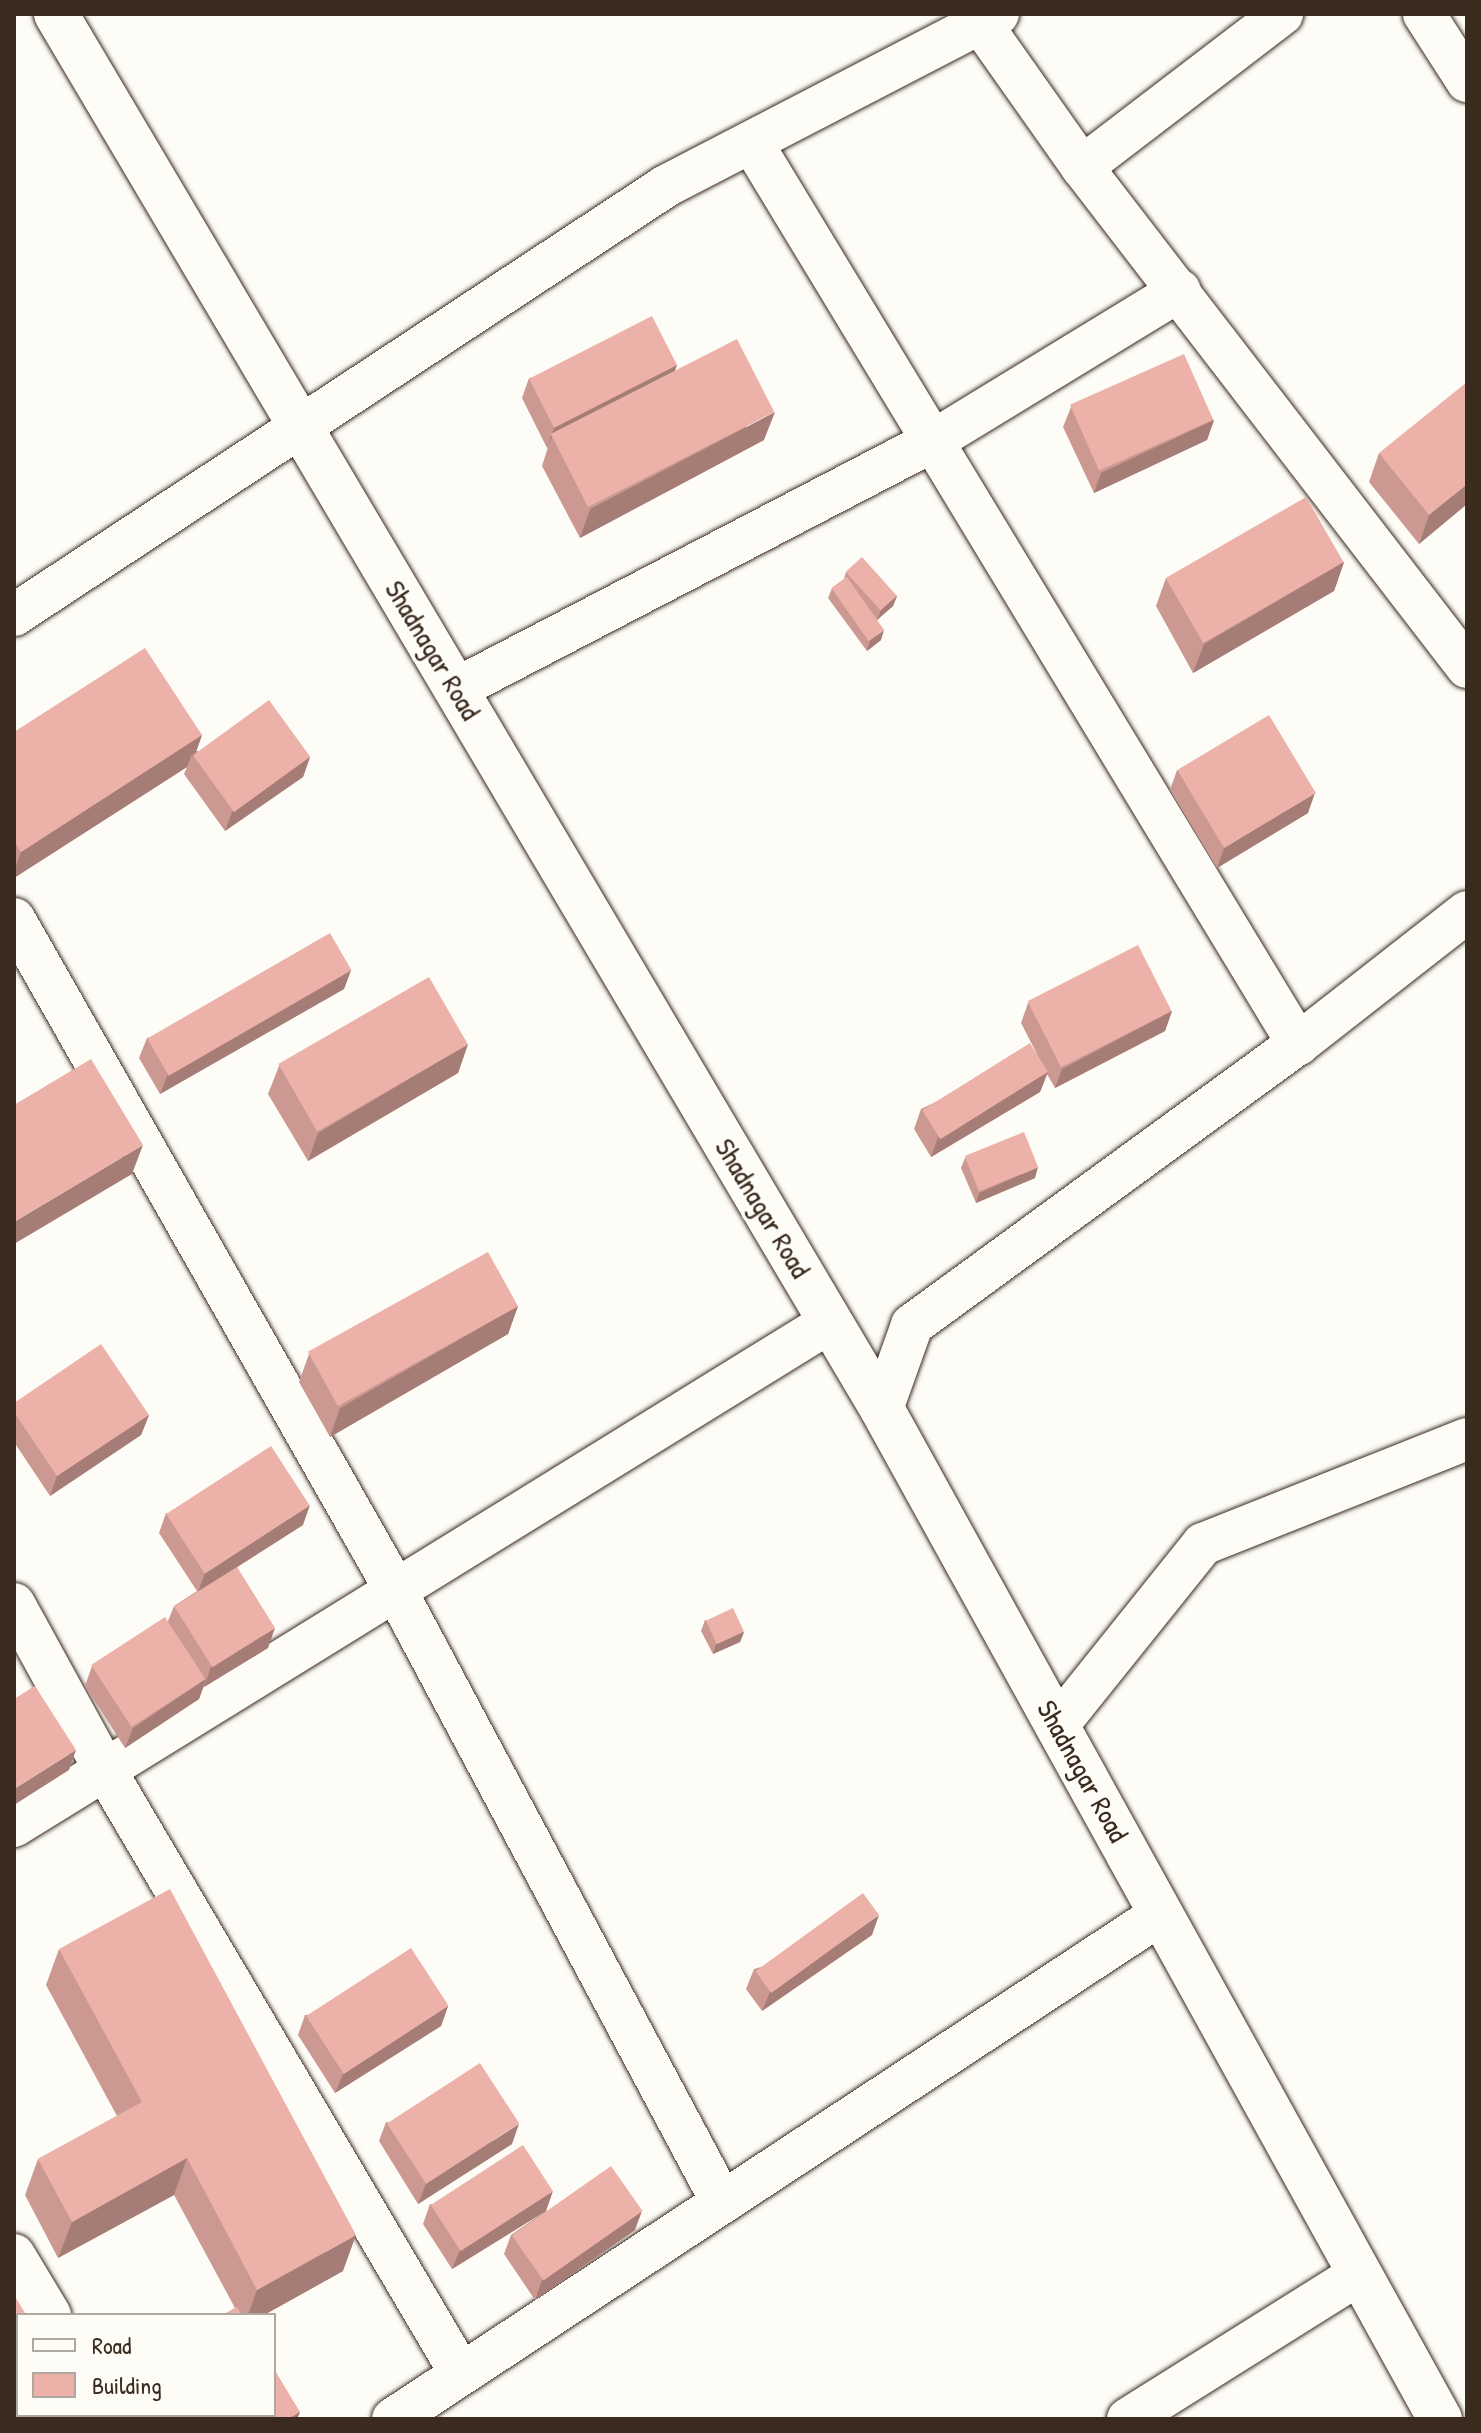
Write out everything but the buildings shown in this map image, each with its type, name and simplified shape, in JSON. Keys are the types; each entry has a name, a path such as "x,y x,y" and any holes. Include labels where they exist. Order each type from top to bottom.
{"main road":[{"name":"Shadnagar Road","path":"56,14 882,1409 1440,2419"}],"street":[{"path":"1082,167 1282,14"},
{"path":"1424,14 1467,81"},
{"path":"14,615 666,186 984,17 1082,167 1180,290 1467,667"},
{"path":"752,143 1298,1044"},
{"path":"456,689 933,441 1180,290"},
{"path":"882,1409 912,1325 1298,1044 1467,912"},
{"path":"14,919 396,1591 722,2202"},
{"path":"14,1826 830,1322"},
{"path":"1057,1726 1203,1544 1467,1439"},
{"path":"14,1604 105,1770 461,2374"},
{"path":"393,2419 1161,1914"},
{"path":"14,2255 49,2313"},
{"path":"1128,2419 1359,2274"}]}
